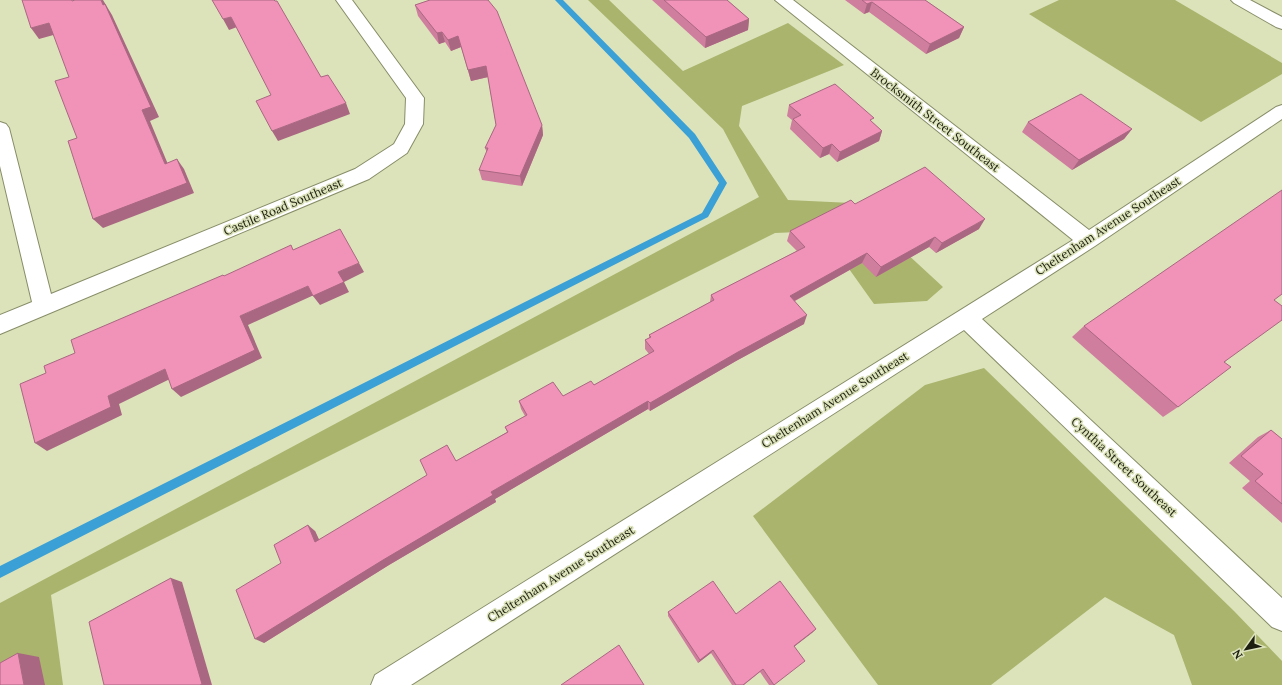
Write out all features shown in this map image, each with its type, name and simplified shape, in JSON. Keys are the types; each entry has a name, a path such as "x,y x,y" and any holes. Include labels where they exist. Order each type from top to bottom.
{"street":[{"name":"Castile Road Southeast","path":"0,325 362,174 401,148 414,124 414,98 344,0"},
{"name":"Brocksmith Street Southeast","path":"783,0 1088,240"},
{"path":"1239,0 1282,24"},
{"name":"Cheltenham Avenue Southeast","path":"386,685 1088,240 1282,111"},
{"path":"0,128 44,307"},
{"name":"Cynthia Street Southeast","path":"966,318 1282,617"}],"green space":[{"path":"588,0 609,0 683,71 788,23 844,65 742,106 739,126 788,200 852,203 943,287 927,301 874,304 822,231 775,233 51,595 63,685 0,685 0,603 759,197 723,129"},
{"path":"1059,0 1175,0 1282,63 1282,74 1201,122 1029,14"},
{"path":"984,368 1234,611 1282,661 1282,685 1192,685 1174,635 1105,597 991,685 878,685 753,516 925,385"}],"building":[{"path":"22,0 101,0 103,5 105,4 151,107 142,110 165,164 177,159 187,183 93,219 68,141 77,138 55,81 69,77 49,23 31,28"},
{"path":"212,0 277,1 321,77 328,75 346,103 272,131 256,101 271,95 231,17 223,19"},
{"path":"430,0 488,0 497,11 542,125 520,176 479,170 488,148 485,148 496,125 486,66 468,70 458,36 448,40 442,32 437,33 415,5"},
{"path":"664,0 727,0 749,19 706,37"},
{"path":"862,0 925,0 964,27 930,44 872,2 867,4"},
{"path":"835,84 874,118 870,120 882,131 840,152 832,144 823,148 793,119 801,115 789,105"},
{"path":"1081,94 1132,129 1079,160 1028,122"},
{"path":"925,167 985,219 942,243 935,237 881,267 867,253 790,296 807,315 738,352 650,403 648,401 491,492 493,495 383,560 255,639 236,590 281,563 274,545 308,525 315,542 427,475 420,460 447,445 456,461 508,432 505,427 527,415 519,401 553,382 563,396 591,381 594,385 654,351 645,340 651,337 649,335 714,300 711,295 805,247 790,231 851,200 855,204"},
{"path":"1282,190 1282,294 1274,300 1282,306 1282,320 1224,362 1231,367 1178,407 1084,326"},
{"path":"340,229 359,263 338,272 344,282 313,296 308,286 240,316 255,350 172,389 165,369 108,396 111,407 35,443 20,384 46,373 44,366 75,353 71,340 223,275 224,276 291,245 293,250"},
{"path":"1271,430 1282,439 1282,504 1255,481 1263,474 1241,456"},
{"path":"171,578 202,684 104,685 89,622"},
{"path":"713,581 736,614 780,581 816,629 794,646 805,661 774,685 763,669 743,685 736,685 713,650 700,660 668,612"},
{"path":"619,645 644,685 561,685"},
{"path":"18,653 24,685 0,685 0,663"}],"waterway":[{"path":"0,572 705,215 723,183 692,136 559,0"}]}
